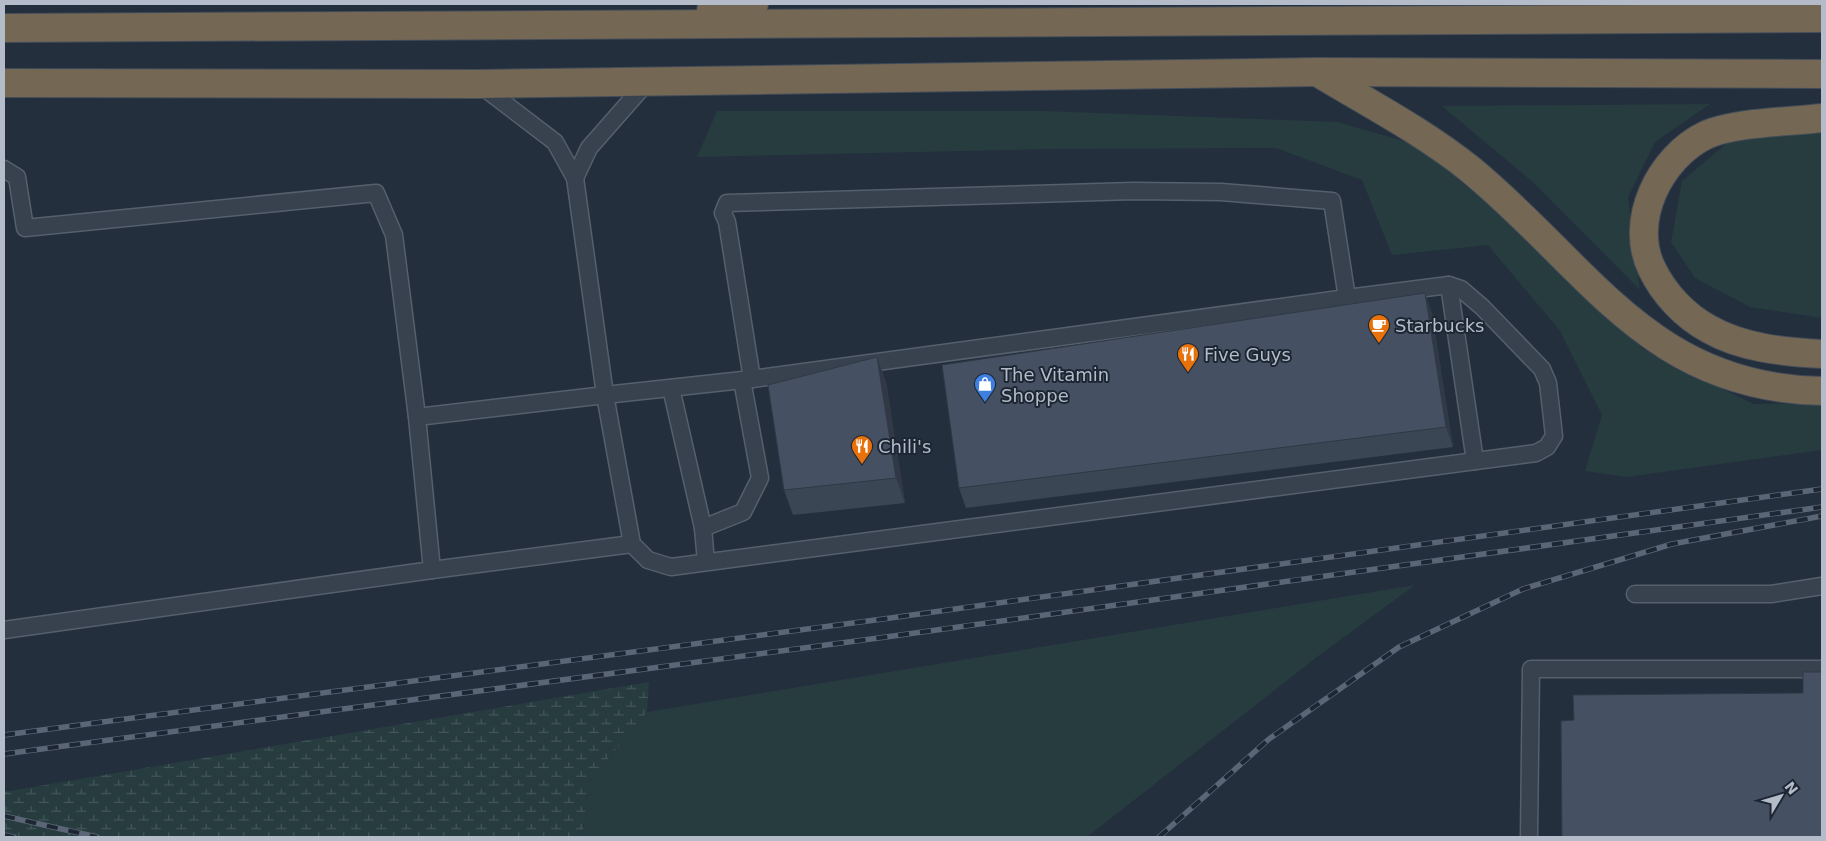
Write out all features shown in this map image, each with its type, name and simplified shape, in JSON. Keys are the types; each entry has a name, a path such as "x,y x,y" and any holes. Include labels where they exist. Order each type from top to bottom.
{"highway":[{"path":"604,24 754,4"},
{"path":"1627,4 1654,19"},
{"path":"4,28 1654,19 1730,11 1822,18"},
{"path":"1317,72 1469,168 1512,205 1626,318 1673,351 1733,377 1767,386 1822,391"},
{"path":"4,83 479,84 1317,72 1822,74"},
{"path":"1822,118 1724,129 1690,144 1664,170 1648,206 1645,227 1646,248 1651,268 1676,304 1693,319 1723,336 1740,342 1792,353 1822,354"}],"lane":[{"path":"575,178 589,148 647,82"},
{"path":"417,417 605,395 747,380 1449,285 1461,289 1482,307 1542,370 1548,383 1554,436 1547,447 1536,452 671,567 648,560 632,544 605,395 575,178 555,142 479,84"},
{"path":"4,169 17,177 24,228 376,193 394,235 417,417 432,570"},
{"path":"703,528 743,512 760,478 727,222 723,213 727,202 1133,191 1221,192 1332,202 1346,298"},
{"path":"1449,285 1475,460"},
{"path":"671,388 703,528 706,562"},
{"path":"4,630 632,544"},
{"path":"1635,594 1771,594 1822,586"},
{"path":"1529,837 1530,669 1822,669"}],"green space":[{"path":"1710,104 1655,142 1628,197 1640,290 1534,183 1442,106"},
{"path":"717,111 1044,111 1337,122 1414,144 1501,214 1643,349 1753,404 1822,403 1822,450 1626,477 1585,471 1602,415 1560,331 1488,245 1392,255 1362,180 1276,148 1051,149 697,157"},
{"path":"1822,133 1822,318 1750,307 1695,278 1671,242 1682,181 1732,139"},
{"path":"1415,585 1317,657 1087,837 582,837 589,782 647,712"},
{"path":"649,682 647,712 589,782 582,837 4,837 4,792"}],"building":[{"path":"1425,293 1446,427 959,488 942,365"},
{"path":"877,357 896,478 784,490 768,385"},
{"path":"1803,672 1822,672 1822,837 1562,837 1561,721 1574,720 1573,695 1803,693"}],"railway":[{"path":"4,735 883,619 1822,489"},
{"path":"4,754 886,637 1822,507"},
{"path":"1159,837 1269,739 1399,647 1523,589 1672,544 1822,516"},
{"path":"4,816 97,837"},
{"path":"4,835 14,837"}],"place":[{"name":"Starbucks","path":"1379,344"},
{"name":"Five Guys","path":"1188,373"},
{"name":"The Vitamin Shoppe","path":"985,403"},
{"name":"Chili's","path":"862,465"}]}
